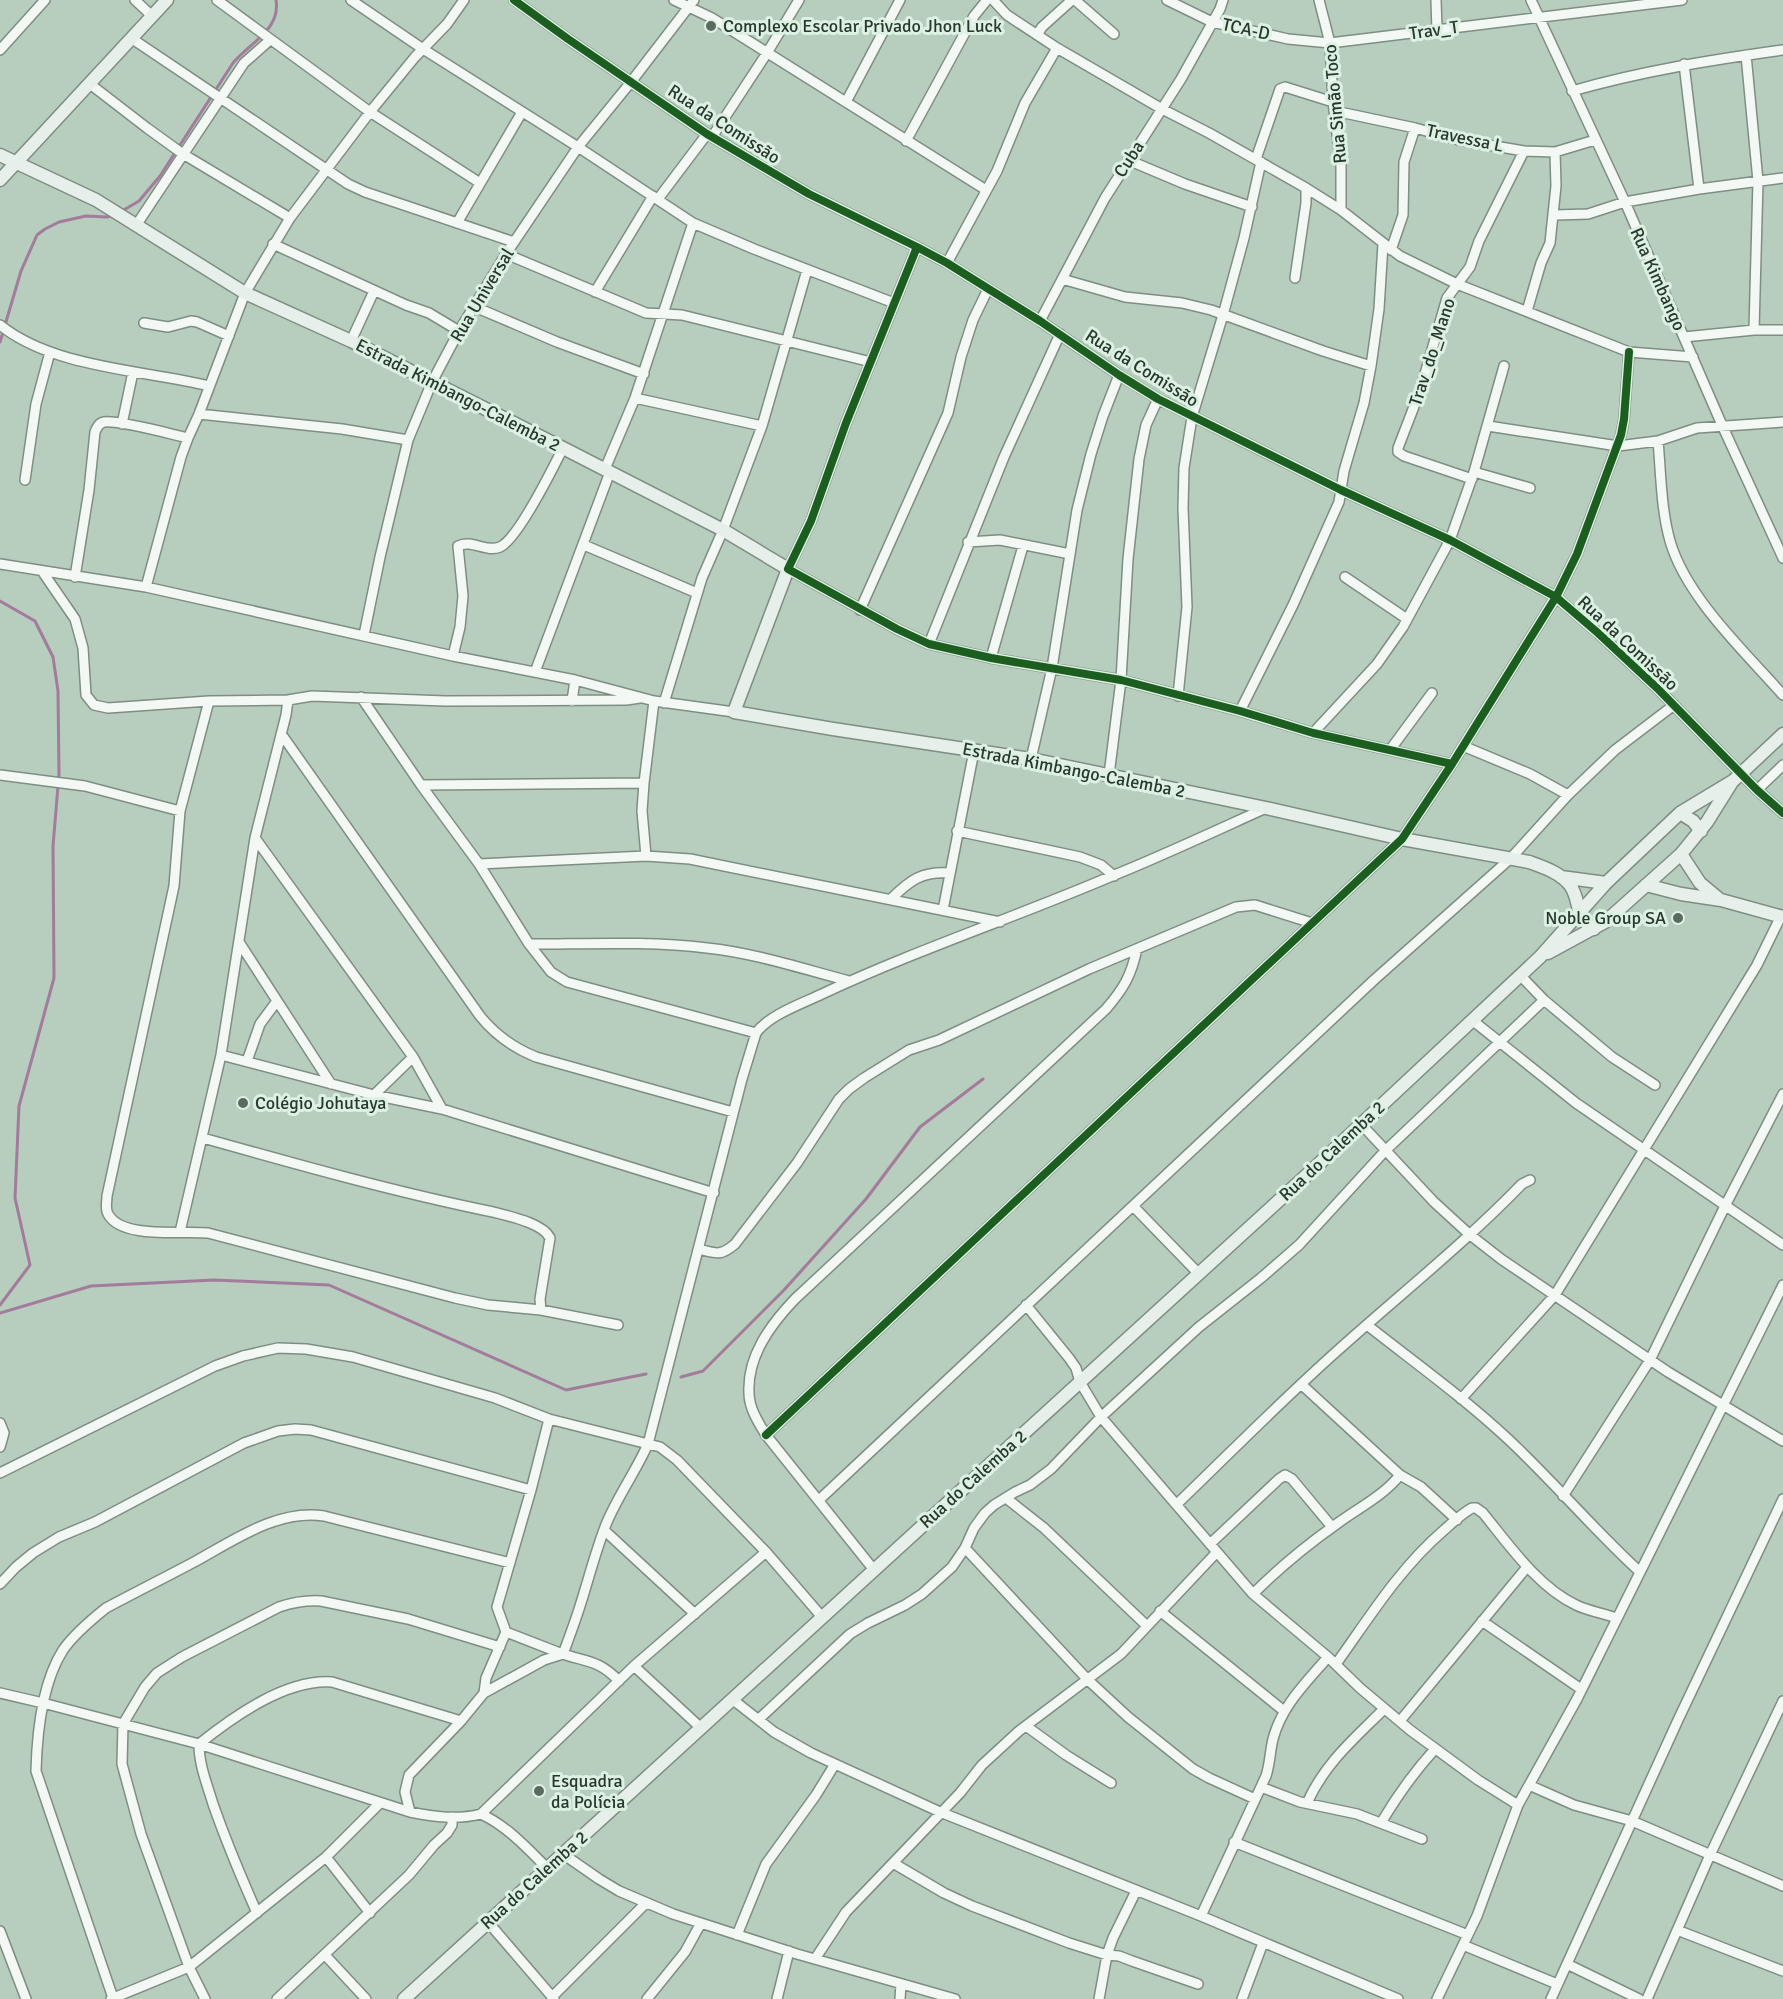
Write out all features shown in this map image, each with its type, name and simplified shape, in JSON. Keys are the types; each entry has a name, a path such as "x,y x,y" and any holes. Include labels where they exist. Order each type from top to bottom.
{"main road":[{"path":"0,180 167,0"},
{"path":"0,155 16,163"},
{"name":"Estrada Kimbango-Calemba 2","path":"16,163 104,204 245,292 563,448 723,530 788,569"},
{"path":"734,712 788,569"},
{"name":"Estrada Kimbango-Calemba 2","path":"734,712 1031,759 1402,839 1529,862 1560,877"},
{"name":"Rua do Calemba 2","path":"410,1997 547,1868 1361,1124 1540,957 1606,883 1680,813 1736,777 1783,734"},
{"name":"Rua do Calemba 2","path":"1540,957 1605,921 1681,854 1701,831 1736,777"},
{"path":"1680,813 1693,821 1701,831"},
{"path":"1681,854 1700,883 1721,900"},
{"path":"1560,877 1606,883"},
{"path":"1560,877 1571,886 1578,902 1579,915 1594,929"},
{"path":"1646,885 1681,894 1721,900 1782,917"}],"street":[{"path":"0,50 45,0"},
{"path":"135,0 152,16"},
{"path":"217,0 370,112 480,183"},
{"path":"351,0 423,50 578,147 693,223 894,303"},
{"path":"146,587 188,438 200,414 245,292 290,218 326,169 370,112 447,24 464,0"},
{"name":"Rua da Comissão","path":"514,0 710,136 809,194 946,263 1040,321 1158,399 1341,490 1450,540 1557,597 1674,705 1736,777 1756,790 1783,813"},
{"path":"674,0 692,3 767,53 986,190"},
{"path":"595,292 655,198 710,136 767,53 799,0"},
{"path":"846,102 900,0"},
{"path":"906,141 974,16 987,0"},
{"path":"993,0 1007,15 1057,48 1162,109 1259,160 1341,210 1387,247 1457,284 1629,352 1694,357"},
{"path":"1037,35 1042,27 1074,0 1114,34"},
{"name":"TCA-D","path":"1167,0 1212,22 1288,39 1330,43"},
{"name":"Cuba","path":"1040,321 1105,198 1162,109 1223,0"},
{"path":"1307,0 1319,1"},
{"path":"1436,0 1437,31"},
{"name":"Rua Kimbango","path":"1531,0 1625,202 1722,425 1783,558"},
{"name":"Trav_T","path":"1330,43 1437,31 1473,24 1625,4 1682,0"},
{"name":"Rua Simão Toco","path":"1319,1 1330,43 1341,165 1341,210"},
{"name":"Rua Universal","path":"364,635 408,440 432,382 459,331 506,254 578,147 632,82 692,3"},
{"path":"131,39 326,169 365,192 514,242"},
{"path":"132,222 183,154 244,63 270,40"},
{"path":"946,263 1001,162 1025,103 1057,48"},
{"path":"1572,91 1618,78 1684,64 1783,50"},
{"path":"1746,55 1758,181 1754,330"},
{"path":"1684,64 1699,189"},
{"path":"90,84 183,154 290,218"},
{"name":"Travessa L","path":"1259,160 1280,89 1285,87 1334,106 1459,140 1524,151 1555,152 1595,140"},
{"path":"457,223 522,112"},
{"path":"1240,711 1293,605 1339,502 1344,471 1364,403 1371,366 1387,247 1403,215 1404,162 1415,128"},
{"name":"Trav_do_Mano","path":"1473,476 1404,456 1398,452 1398,448 1420,391 1447,297 1470,267 1479,242 1524,151"},
{"path":"1527,311 1541,263 1550,243 1555,215 1555,152"},
{"path":"1128,160 1185,184 1251,207"},
{"path":"1178,696 1187,607 1184,478 1192,417 1223,315 1251,207 1259,160"},
{"path":"1555,215 1588,214 1625,202 1783,178"},
{"path":"1296,278 1306,188"},
{"path":"536,672 584,545 608,471 644,374 693,223"},
{"path":"273,244 374,291 429,313 459,331"},
{"path":"788,569 811,521 846,423 917,247"},
{"path":"506,254 646,313 682,315 871,362"},
{"path":"646,856 642,811 644,783 659,702 697,593 762,426 807,270"},
{"path":"1062,279 1125,297 1182,303 1371,366"},
{"path":"860,610 948,413 961,357 988,289"},
{"path":"351,342 374,291"},
{"path":"475,307 557,342 644,374"},
{"path":"144,322 168,327 197,322 229,336"},
{"path":"0,325 26,343 50,352 209,387"},
{"path":"1684,337 1754,330 1783,330"},
{"path":"929,644 1004,457 1060,334"},
{"path":"25,480 36,404 50,352"},
{"path":"766,1435 1402,839 1557,597 1577,554 1618,446 1624,419 1629,352"},
{"path":"1313,733 1377,664 1407,619 1450,540 1473,476 1504,366"},
{"path":"122,424 133,372"},
{"path":"1031,759 1052,668 1077,510 1091,454 1119,375"},
{"path":"635,398 762,426"},
{"path":"1109,775 1121,680 1128,559 1139,459 1146,425 1158,399"},
{"path":"200,414 342,429 408,440"},
{"path":"75,577 97,427 105,422 122,424 188,438"},
{"path":"1488,426 1618,446 1658,441 1697,428 1783,422"},
{"path":"1658,441 1663,506 1670,542 1680,566 1706,608 1783,695"},
{"path":"453,656 460,627 463,596 458,546 467,543 497,548 504,544 529,512 563,448"},
{"path":"1473,476 1530,488"},
{"path":"969,542 1000,540 1070,554"},
{"path":"584,545 697,593"},
{"path":"991,657 1023,546"},
{"path":"0,564 146,587 453,656 575,680 659,702 734,712"},
{"name":"Estrada Kimbango-Calemba 2","path":"788,569 897,630 929,644 1121,680 1313,733 1452,764"},
{"path":"42,572 75,619 83,648 86,695 94,705 108,708 209,701 288,700 312,696 445,701 572,701 642,698"},
{"path":"1345,577 1407,619"},
{"path":"572,701 575,680"},
{"path":"1390,750 1432,693"},
{"path":"361,698 479,864 529,944 550,972 567,982 756,1033"},
{"path":"180,1232 221,1055 255,838 282,735 288,700"},
{"path":"209,701 180,811 174,886 107,1196 109,1216 126,1227 168,1234 208,1233 455,1298 488,1305 541,1310 618,1325"},
{"path":"819,1500 1374,980 1511,858 1568,795 1615,750 1674,705"},
{"path":"282,735 480,1016 502,1039 536,1057 733,1112"},
{"path":"1463,746 1530,774 1568,795"},
{"path":"943,910 974,751"},
{"path":"1756,790 1783,765"},
{"path":"0,775 85,786 180,811"},
{"path":"421,785 644,783"},
{"path":"563,1654 604,1530 648,1444 733,1112 756,1033 769,1021 849,981 1114,876 1266,808"},
{"path":"957,831 1080,857 1101,865 1114,876"},
{"path":"255,838 413,1057 441,1109"},
{"path":"479,864 646,856 690,859 1000,922"},
{"path":"891,899 906,884 919,876 938,872 950,873"},
{"path":"699,1249 720,1254 735,1244 820,1131 839,1099 864,1078 909,1050 939,1040 1013,1004 1225,910 1245,905 1264,908 1312,923"},
{"path":"1461,1399 1555,1295 1757,965 1782,917"},
{"path":"239,942 331,1083"},
{"path":"529,944 621,943 709,948 760,957 849,981"},
{"path":"874,1570 766,1435 757,1420 748,1392 756,1356 771,1326 795,1299 1106,1008 1123,989 1137,949"},
{"path":"1520,975 1544,1000 1612,1057 1655,1085"},
{"path":"759,1719 850,1634 905,1605 952,1567 965,1548 979,1520 994,1505 1030,1485 1051,1469 1101,1417 1199,1327 1299,1245 1385,1151 1544,1000"},
{"path":"247,1061 260,1024 277,1001"},
{"path":"1472,1020 1575,1103 1783,1245"},
{"path":"221,1055 374,1095 441,1109 714,1193"},
{"path":"374,1095 413,1057"},
{"path":"1563,1496 1650,1360 1783,1094"},
{"path":"1361,1124 1434,1202 1501,1259 1650,1360 1783,1441"},
{"path":"203,1138 409,1194 505,1215 544,1230 550,1238 540,1299 541,1310"},
{"path":"1178,1504 1301,1384 1530,1179"},
{"path":"1133,1206 1199,1274"},
{"path":"1437,1999 1477,1916 1518,1805 1581,1689 1783,1285"},
{"path":"1026,1305 1076,1368 1080,1382 1101,1417 1253,1594 1400,1722 1478,1780 1518,1805"},
{"path":"1367,1324 1507,1438 1606,1541 1640,1572"},
{"path":"0,1473 215,1366 243,1356 278,1348 306,1349 353,1357 495,1398 549,1419 660,1447 677,1460 766,1552 822,1617"},
{"path":"1301,1384 1400,1475 1421,1487 1457,1520"},
{"path":"484,1693 486,1678 506,1632 497,1607 549,1419"},
{"path":"0,1423 4,1433 0,1447"},
{"path":"0,1584 33,1553 59,1537 95,1522 244,1443 278,1431 311,1430 531,1490"},
{"path":"1210,1544 1285,1475 1292,1479 1332,1527"},
{"path":"1253,1594 1332,1527 1387,1489 1400,1475"},
{"path":"1006,1498 1044,1528 1147,1626"},
{"path":"1551,1999 1783,1498"},
{"path":"1336,1664 1371,1613 1407,1568 1431,1542 1472,1508 1480,1511 1527,1567 1554,1591 1573,1604 1616,1618"},
{"path":"380,1803 326,1857 189,1967 112,1998 36,1771 36,1743 43,1703 52,1673 63,1650 90,1620 116,1603 246,1534 272,1523 309,1514 510,1563"},
{"path":"604,1530 695,1614"},
{"path":"965,1548 1088,1680 1169,1752 1209,1778 1255,1799"},
{"path":"0,1693 199,1744 411,1812 438,1818 481,1814 634,1666 766,1552"},
{"path":"815,1959 846,1912 960,1793 982,1765 1026,1726 1121,1654 1217,1552"},
{"path":"1400,1722 1527,1567"},
{"path":"205,1999 189,1967 141,1834 122,1764 123,1724 145,1687 157,1673 182,1657 279,1607 295,1602 321,1601 408,1619 500,1647"},
{"path":"1160,1611 1284,1711"},
{"path":"1482,1621 1581,1689"},
{"path":"506,1632 563,1654 599,1664 619,1681"},
{"path":"411,1812 405,1792 409,1775 461,1721 484,1693 544,1660 563,1654"},
{"path":"1201,1917 1261,1787 1271,1759 1273,1740 1284,1711 1292,1698 1328,1657"},
{"path":"634,1666 701,1728"},
{"path":"199,1744 253,1707 291,1688 318,1681 332,1682 461,1721"},
{"path":"732,1699 783,1737 940,1812 1398,1999"},
{"path":"1647,1999 1710,1855 1779,1722 1783,1701"},
{"path":"1307,1803 1315,1784 1332,1761 1384,1709"},
{"path":"1026,1726 1066,1755 1111,1783"},
{"path":"199,1744 199,1757 213,1802 257,1913"},
{"path":"1381,1823 1408,1781 1435,1749"},
{"path":"737,1935 766,1864 836,1764"},
{"path":"1528,1785 1574,1805 1632,1821 1783,1886"},
{"path":"1261,1787 1307,1803 1347,1811 1422,1839"},
{"path":"481,1814 493,1820 516,1838 547,1868"},
{"path":"277,1999 409,1875 447,1833 452,1825 452,1817"},
{"path":"1234,1842 1468,1935"},
{"path":"563,1854 619,1891 646,1903 737,1935 955,1999"},
{"path":"326,1857 370,1913"},
{"path":"892,1863 944,1893 972,1906 1069,1943 1132,1960 1198,1984"},
{"path":"1099,1999 1107,1955 1136,1891"},
{"path":"488,1923 553,1998 646,1903"},
{"path":"647,1999 685,1952 701,1923"},
{"path":"1677,1930 1783,1971"},
{"path":"0,1931 26,1999"},
{"path":"1242,1999 1263,1943"},
{"path":"1463,1945 1557,1984"},
{"path":"777,1999 789,1951"},
{"path":"325,1955 366,1999"},
{"path":"1567,1964 1639,1999"},
{"path":"900,1999 901,1984"}],"waterway":[{"path":"122,211 139,201 160,176 233,63 269,28 274,20 276,0"},
{"path":"0,342 21,271 37,235 59,222 86,216 113,215"},
{"path":"0,601 35,621 53,657 58,691 59,774 53,846 54,978 19,1106 15,1198 30,1265 0,1305"},
{"path":"681,1377 703,1371 784,1290 866,1199 920,1127 983,1079"},
{"path":"0,1313 91,1286 214,1280 329,1285 566,1390 646,1374"}],"cycle path":[{"path":"514,0 707,134 809,194 947,263 1158,399 1341,490 1450,540 1556,597 1657,688 1757,790 1783,813"},
{"path":"917,247 846,423 811,521 788,569 929,644 991,658 1121,680 1313,733 1452,764"},
{"path":"766,1435 1402,839 1452,764 1556,597 1577,554 1621,435 1629,352"}],"place":[{"name":"Complexo Escolar Privado Jhon Luck","path":"711,26"},
{"name":"Noble Group SA","path":"1678,918"},
{"name":"Colégio Johutaya","path":"243,1103"},
{"name":"Esquadra da Polícia","path":"539,1791"}]}
